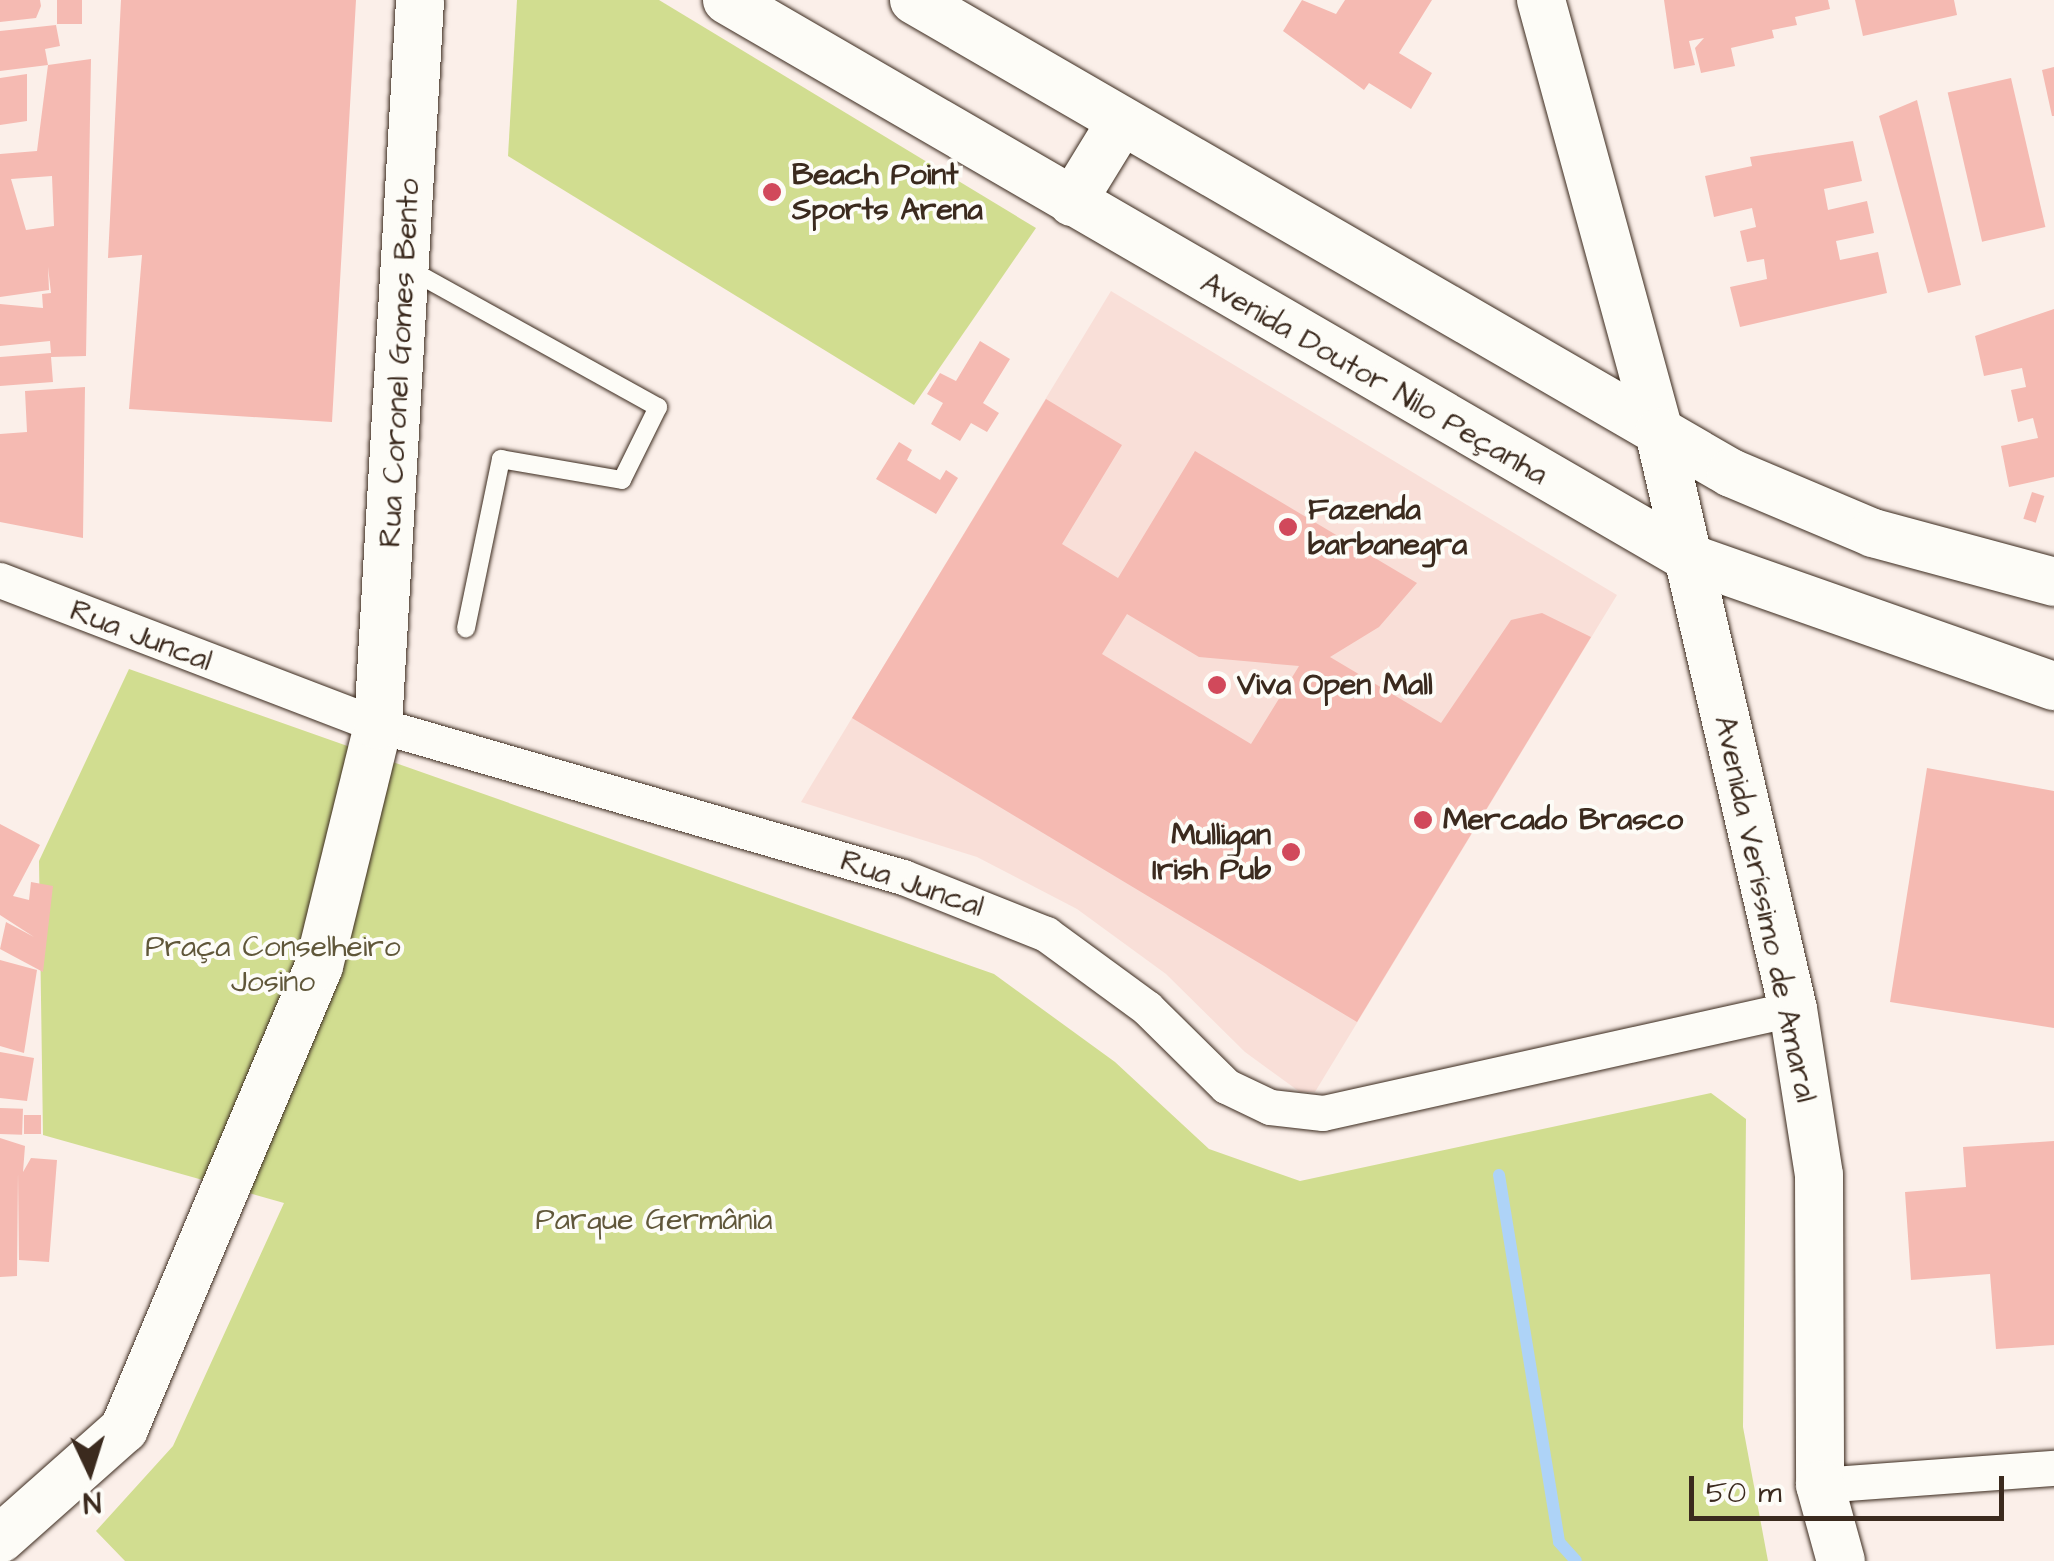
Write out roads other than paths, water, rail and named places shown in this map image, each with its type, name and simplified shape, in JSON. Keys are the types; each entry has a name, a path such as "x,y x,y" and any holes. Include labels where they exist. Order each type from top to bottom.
{"street":[{"name":"Rua Coronel Gomes Bento","path":"0,1539 124,1430 319,966 378,725 420,0"},
{"name":"Avenida Doutor Nilo Peçanha","path":"728,0 1686,557 2054,686"},
{"path":"914,0 1730,474 1874,532 2054,582"},
{"name":"Avenida Veríssimo de Amaral","path":"1541,0 1659,432 1793,1010 1818,1175 1820,1485 1841,1561"},
{"path":"1072,202 1121,122"},
{"name":"Rua Juncal","path":"0,580 378,725 903,876 1046,934 1147,1008 1226,1086 1270,1107 1323,1113 1793,1010"},
{"path":"1820,1485 2054,1468"}],"lane":[{"path":"407,268 658,407 622,480 501,459 466,628"}],"waterway":[{"path":"1499,1175 1559,1542 1576,1561"}],"place":[{"name":"Beach Point Sports Arena","path":"772,192"},
{"name":"Fazenda barbanegra","path":"1288,527"},
{"name":"Viva Open Mall","path":"1217,685"},
{"name":"Mercado Brasco","path":"1423,820"},
{"name":"Mulligan Irish Pub","path":"1291,852"}],"park label":[{"name":"Praça Conselheiro Josino","path":"273,964"},
{"name":"Parque Germânia","path":"654,1220"}]}
